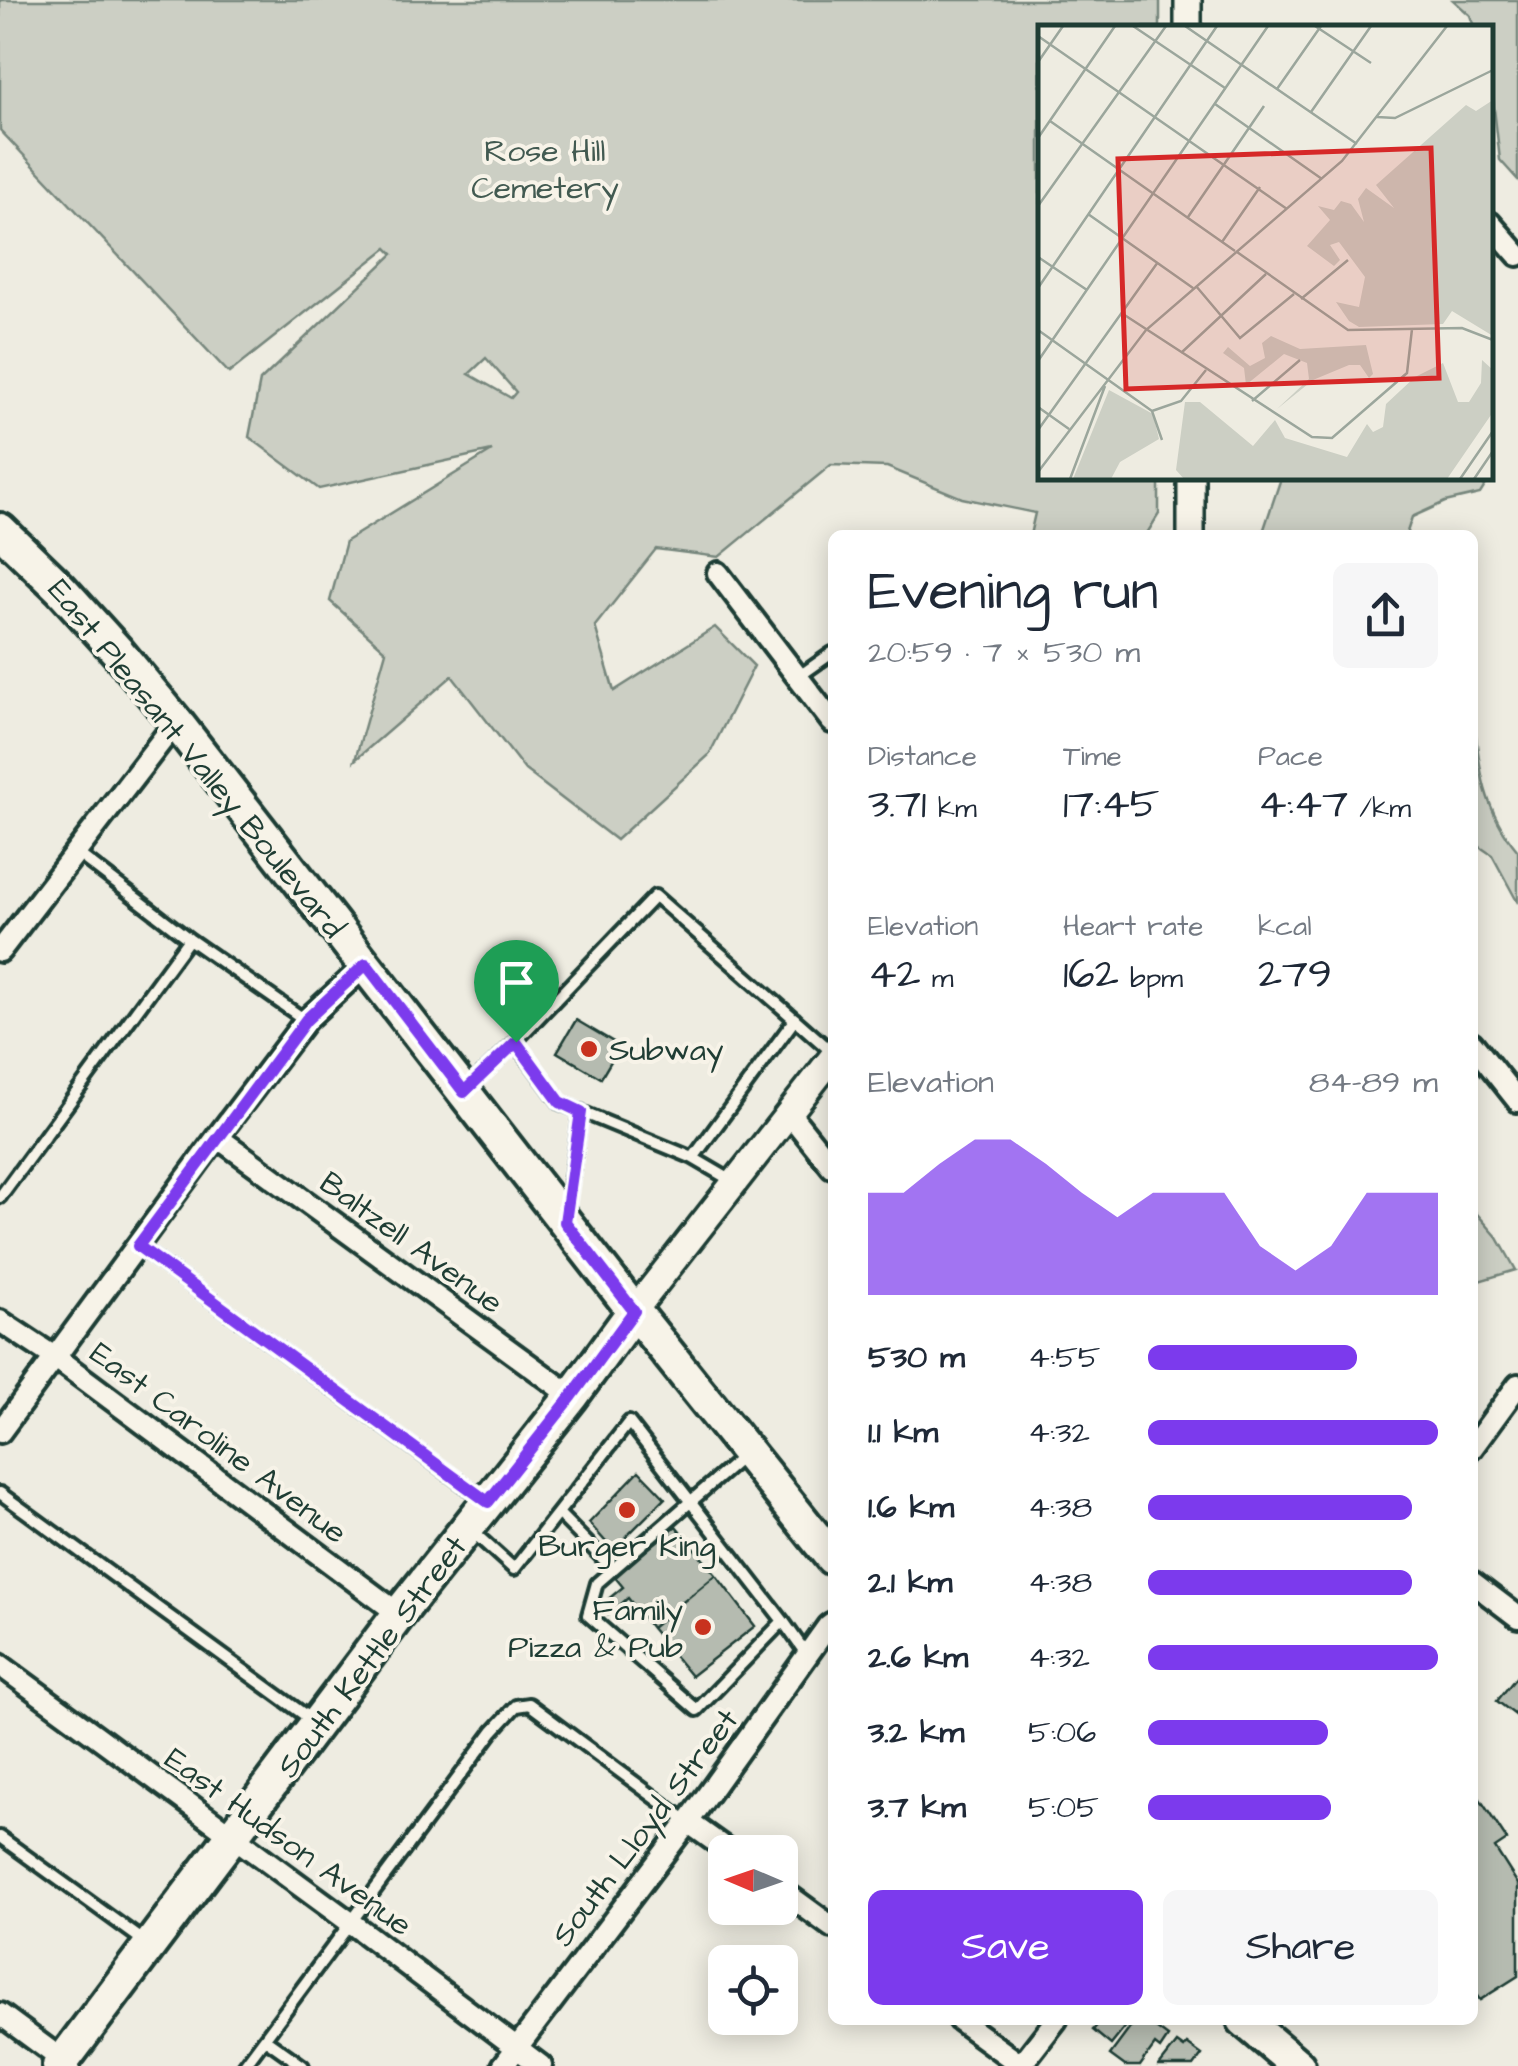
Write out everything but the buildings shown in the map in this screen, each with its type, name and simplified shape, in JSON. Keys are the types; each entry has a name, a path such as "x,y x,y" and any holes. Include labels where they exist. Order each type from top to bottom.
{"main road":[{"name":"East Pleasant Valley Boulevard","path":"0,530 61,589 176,722 634,1311 828,1553"},
{"name":"South Kettle Street","path":"64,2064 400,1614 634,1311"},
{"path":"1250,2025 1298,2066"}],"street":[{"path":"1493,226 1518,254"},
{"path":"1191,480 1191,530"},
{"path":"718,573 828,717"},
{"path":"0,951 176,722"},
{"path":"0,1432 306,1020 366,964"},
{"path":"1478,1051 1518,1101"},
{"name":"South Kettle Street","path":"634,1311 828,1060"},
{"path":"789,1113 828,1162"},
{"name":"Baltzell Avenue","path":"217,1137 572,1396"},
{"name":"East Caroline Avenue","path":"0,1321 56,1358 400,1614"},
{"path":"1478,1440 1518,1385"},
{"path":"1478,1587 1518,1617"},
{"name":"South Lloyd Street","path":"503,2066 688,1822 828,1626"},
{"name":"East Hudson Avenue","path":"0,1665 541,2066"},
{"path":"688,1822 708,1836"},
{"path":"798,1902 828,1924"},
{"path":"0,2014 64,2064"},
{"path":"967,2025 1022,2066 1052,2025"}],"lane":[{"path":"798,677 828,655"},
{"path":"77,852 190,939 306,1020"},
{"path":"464,1092 655,896 828,1051"},
{"path":"0,1197 190,939"},
{"path":"693,1158 795,1019"},
{"path":"516,1042 560,1102 693,1158 734,1183"},
{"path":"565,1222 581,1112"},
{"path":"138,1246 478,1515 514,1569 630,1422 807,1655"},
{"path":"747,1452 597,1583 588,1614 697,1710 783,1622"},
{"path":"0,1494 318,1725"},
{"path":"558,1513 613,1569"},
{"path":"244,2066 493,1731 516,1706 529,1704 688,1822"},
{"path":"0,1837 150,1946"},
{"path":"265,2039 303,2066"}],"green space":[{"name":"Rose Hill Cemetery","path":"0,0 1160,0 1160,25 1038,25 1038,480 1159,480 1159,514 1149,530 1031,530 1035,513 962,498 887,467 831,465 719,557 656,549 595,626 614,691 715,627 754,666 709,755 616,840 525,770 452,676 355,760 386,651 330,601 346,541 492,451 319,489 249,437 260,381 393,254 387,248 229,373 0,130","holes":["486,358 516,392 511,398 469,374"]},
{"path":"1453,0 1518,0 1518,180 1500,160 1493,100 1493,25 1473,25 1470,15"},
{"path":"1280,480 1489,480 1480,494 1445,502 1412,517 1408,530 1264,530"},
{"path":"1478,750 1489,801 1518,851 1518,903 1492,855 1478,845"},
{"path":"1478,1215 1498,1238 1516,1270 1479,1281"}],"place":[{"name":"Subway","path":"589,1049"},
{"name":"Burger King","path":"627,1510"},
{"name":"Family Pizza & Pub","path":"703,1627"}],"route":[{"path":"366,964 464,1092 516,1042 560,1102 581,1112 565,1222 634,1311 488,1502 138,1246 306,1020 366,964"}]}
